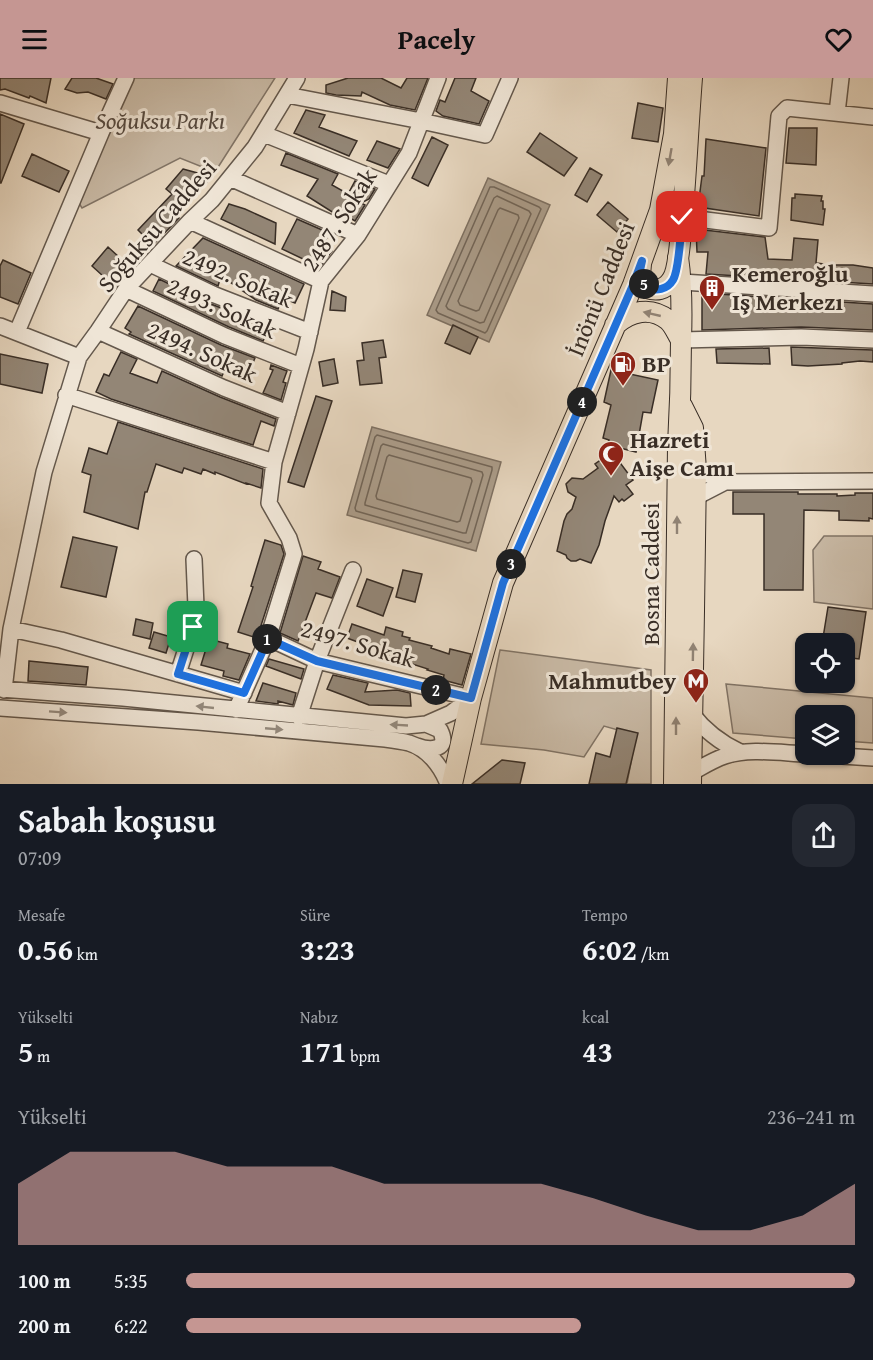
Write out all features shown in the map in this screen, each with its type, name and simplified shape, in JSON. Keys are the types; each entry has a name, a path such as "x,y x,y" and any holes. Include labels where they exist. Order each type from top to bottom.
{"main road":[{"name":"İnönü Caddesi","path":"450,784 503,583 633,285 660,210 674,134 678,78"},
{"path":"642,261 639,275 647,288 658,290 673,280 682,217 692,78"},
{"name":"Bosna Caddesi","path":"678,257 682,282 676,676 685,780"},
{"path":"615,325 624,317 635,312 654,313 670,322 681,340"},
{"path":"681,403 693,428 696,470 692,708 685,780"},
{"path":"678,446 696,470"},
{"path":"678,584 694,610"},
{"path":"676,676 692,708"}],"street":[{"path":"17,332 126,78"},
{"name":"2487. Sokak","path":"236,710 268,639 294,554 289,538 269,503 274,462 302,366 321,281 358,235 409,153 438,78"},
{"path":"296,84 421,120 485,135 510,78"},
{"path":"837,113 841,78"},
{"name":"Soğuksu Caddesi","path":"2,689 11,629 44,472 79,357 126,289 212,200 255,147 296,84"},
{"path":"0,103 101,133"},
{"path":"682,217 770,228 779,116 787,108 873,117"},
{"path":"264,134 389,184"},
{"path":"230,178 358,235"},
{"path":"190,221 321,281"},
{"name":"2492. Sokak","path":"150,264 215,295 310,332"},
{"path":"682,282 873,294"},
{"name":"2493. Sokak","path":"126,289 225,336 302,366"},
{"path":"0,326 79,357"},
{"name":"2494. Sokak","path":"98,331 224,388 288,413"},
{"path":"681,340 801,337 873,340"},
{"path":"66,395 274,462"},
{"path":"696,470 725,482 873,481"},
{"path":"696,497 725,482"},
{"path":"178,674 193,627 196,607 194,558"},
{"path":"299,717 317,661 353,570"},
{"path":"11,629 61,640 244,693"},
{"name":"2497. Sokak","path":"268,639 317,661 471,698"},
{"path":"2,689 123,698 406,726 426,724 452,713 471,698"},
{"path":"0,708 385,739 431,750 440,744 442,735 440,730 426,724"},
{"path":"692,708 712,735 723,744 740,752"},
{"path":"417,746 438,763 450,784"},
{"path":"685,780 710,762 740,752 795,754"},
{"path":"855,757 873,758"}],"green space":[{"name":"Soğuksu Parkı","path":"131,78 275,78 215,172 180,158 82,208 77,200"},
{"path":"824,536 873,536 873,609 814,602 813,550"},
{"path":"500,650 651,670 651,784 627,784 636,735 604,726 584,757 544,750 481,744"},
{"path":"726,684 795,691 795,693 873,698 873,743 855,742 855,705 795,705 795,738 733,733"}],"water":[{"path":"488,178 550,205 489,342 427,315"},
{"path":"372,427 501,462 476,551 347,515"}],"building":[{"path":"0,78 51,78 46,103 30,96 29,98 5,89 0,90"},
{"path":"72,78 96,78 113,84 106,99 88,92 77,93 65,89"},
{"path":"348,78 381,78 401,88 407,78 428,78 415,110 390,105 362,92 361,96 326,93 326,85"},
{"path":"455,78 476,78 471,91 489,101 479,124 443,116 436,111 440,100 445,102"},
{"path":"638,103 663,108 658,142 632,138"},
{"path":"306,110 325,115 319,127 357,141 349,156 294,133"},
{"path":"0,114 24,124 1,183 0,183"},
{"path":"789,128 817,128 816,165 786,163"},
{"path":"540,133 577,158 564,176 527,152"},
{"path":"432,137 448,145 428,186 412,178"},
{"path":"706,139 766,148 759,216 698,207 702,176 704,176"},
{"path":"377,141 400,149 388,168 367,160"},
{"path":"286,153 338,174 332,185 348,194 355,181 375,189 369,199 361,203 365,205 355,221 338,211 337,215 307,196 318,179 281,165"},
{"path":"32,154 69,171 59,192 22,176"},
{"path":"590,168 602,175 587,202 575,195"},
{"path":"183,169 212,177 176,215 179,218 153,245 138,230 172,194 166,189"},
{"path":"795,194 822,196 821,201 825,209 823,225 791,220 792,198 795,198"},
{"path":"608,202 628,219 617,232 597,215"},
{"path":"229,204 276,223 275,244 221,219"},
{"path":"297,219 329,233 323,247 332,251 320,267 282,249"},
{"path":"696,229 765,237 768,259 792,260 794,238 818,240 816,263 873,268 873,284 706,274 708,252 697,252"},
{"path":"203,238 304,284 295,303 283,298 278,309 256,300 221,276 218,286 176,266"},
{"path":"108,247 131,268 115,287 92,266"},
{"path":"3,260 31,273 18,304 0,297 0,266"},
{"path":"159,279 211,304 270,327 263,341 153,291"},
{"path":"332,291 346,297 345,311 330,310"},
{"path":"702,293 873,304 873,330 801,327 702,330"},
{"path":"138,306 221,345 255,358 250,370 229,360 222,376 129,334 131,332 125,328"},
{"path":"453,325 478,337 470,354 445,343"},
{"path":"383,340 386,357 379,358 382,383 360,385 357,361 364,360 362,343"},
{"path":"791,347 873,350 873,362 792,365"},
{"path":"769,348 770,364 717,363 716,349"},
{"path":"121,352 137,359 130,373 157,383 162,371 276,419 274,426 261,421 253,445 111,399 96,392 104,374 109,376"},
{"path":"0,354 48,364 42,393 0,384"},
{"path":"334,359 338,383 323,386 319,362"},
{"path":"271,365 287,371 281,400 263,393 273,370 270,369"},
{"path":"611,370 658,380 651,413 643,412 636,452 608,445 609,440 603,438 611,405 604,402"},
{"path":"316,396 332,401 304,487 288,482"},
{"path":"118,422 263,469 261,488 203,469 201,474 184,468 182,473 156,464 147,492 145,492 138,529 84,512 91,475 82,472 89,448 107,454"},
{"path":"612,452 633,480 626,485 633,494 619,502 614,496 591,563 580,559 571,561 566,555 557,551 564,521 576,497 568,492 566,484 572,478 583,479 598,468 595,464"},
{"path":"733,492 798,492 798,494 837,494 837,496 873,493 873,519 869,518 869,521 839,520 839,511 804,510 803,590 764,590 764,514 733,514"},
{"path":"73,537 117,547 106,597 61,587"},
{"path":"265,540 281,545 284,554 257,638 238,632"},
{"path":"303,556 321,562 318,569 340,577 332,598 316,593 298,641 280,633"},
{"path":"403,570 422,574 415,602 396,597"},
{"path":"367,579 393,588 383,616 357,606"},
{"path":"828,607 866,612 859,659 855,658 855,633 824,633"},
{"path":"136,619 153,623 150,639 133,635"},
{"path":"352,624 384,635 386,627 403,632 402,636 410,638 409,640 432,646 431,648 449,654 450,649 471,654 462,685 443,680 444,675 378,653 379,650 347,638"},
{"path":"154,632 171,637 166,653 149,648"},
{"path":"209,639 228,644 227,648 250,654 239,680 223,676 224,671 201,665"},
{"path":"269,659 304,669 301,679 266,666"},
{"path":"29,661 88,667 86,685 28,681"},
{"path":"333,675 368,683 365,692 397,690 410,693 411,706 369,705 327,689"},
{"path":"263,683 296,693 293,705 278,701 278,704 256,701"},
{"path":"617,728 638,733 626,784 589,784 596,753 610,757"},
{"path":"502,760 525,763 520,784 472,784"}],"place":[{"name":"Kemeroğlu Iş Merkezı","path":"712,311"},
{"name":"BP","path":"623,387"},
{"name":"Hazreti Aişe Camı","path":"611,477"},
{"name":"Mahmutbey","path":"696,704"}],"route":[{"path":"193,627 178,674 244,693 268,639 317,661 471,698 503,583 642,261 639,275 647,288 658,290 673,280 682,217"}]}
